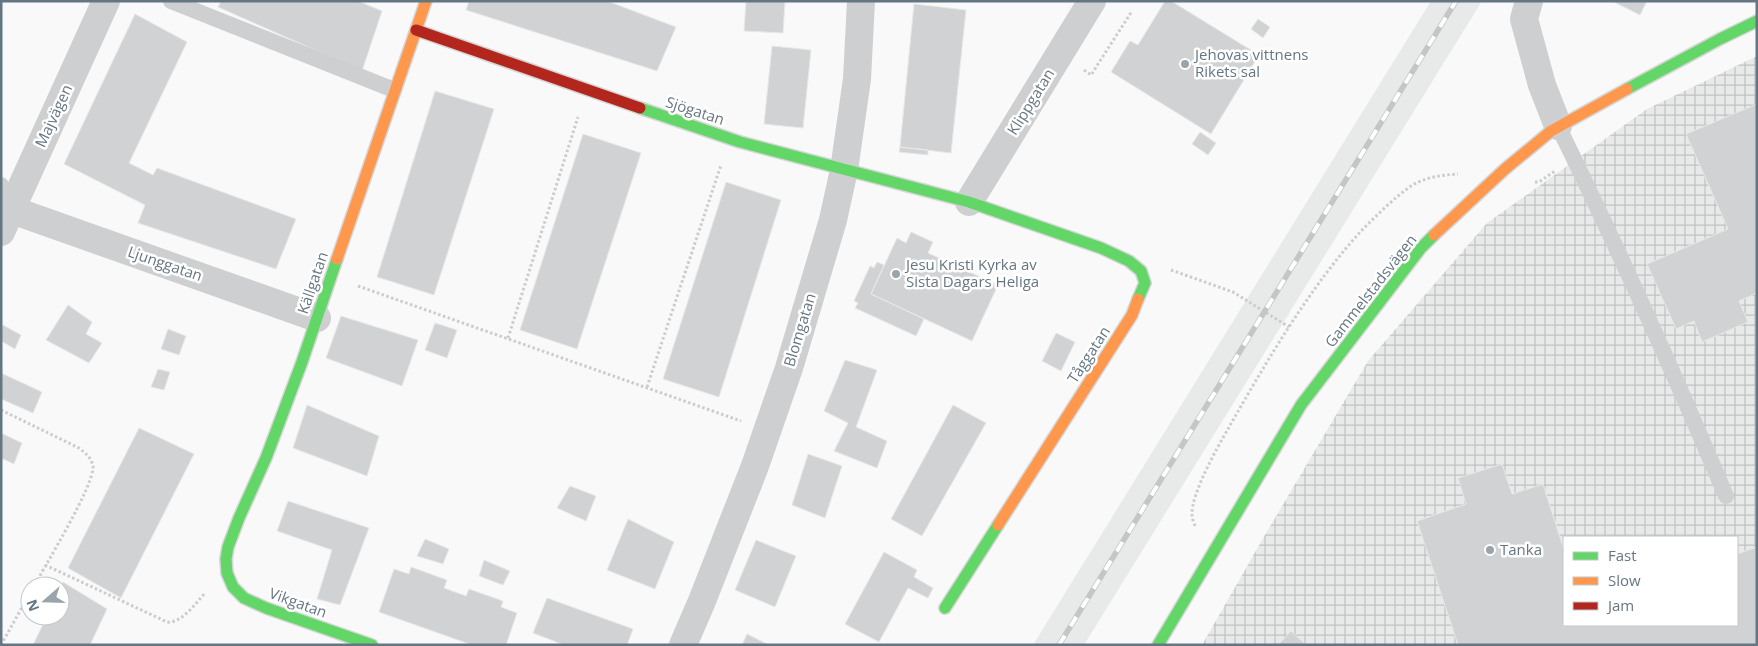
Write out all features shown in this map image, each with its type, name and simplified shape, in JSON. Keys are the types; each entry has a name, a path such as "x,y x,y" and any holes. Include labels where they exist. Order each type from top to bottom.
{"street":[{"name":"Majvägen","path":"7,221 106,1"},
{"name":"Källgatan","path":"226,573 228,547 266,458 317,318 426,1"},
{"name":"Blomgatan","path":"683,645 754,466 789,368 833,220 844,170 857,79 861,1"},
{"name":"Klippgatan","path":"969,202 1092,1"},
{"path":"1529,1 1524,19 1542,85 1558,126"},
{"name":"Gammelstadsvägen","path":"1158,645 1300,405 1421,248 1505,169 1558,126 1720,39 1757,22"},
{"name":"Sjögatan","path":"416,30 740,142 969,202"},
{"path":"969,202 1101,248 1141,270"},
{"name":"Ljunggatan","path":"7,221 317,318"},
{"name":"Tåggatan","path":"945,608 1132,315 1145,283 1141,270"},
{"name":"Vikgatan","path":"226,573 233,587 244,598 266,608 372,645"}],"lane":[{"path":"171,1 394,90"},
{"path":"1558,126 1668,360 1726,496"},
{"path":"1,185 7,221"}],"path":[{"path":"1060,54 1091,75 1132,12"},
{"path":"508,338 578,115"},
{"path":"1532,181 1539,182 1574,158"},
{"path":"647,387 722,163"},
{"path":"1198,529 1192,516 1194,501 1210,462 1250,389 1289,327 1324,277 1358,236 1398,196 1412,185 1425,179 1466,174"},
{"path":"1141,270 1171,270 1233,292 1289,327"},
{"path":"351,283 746,423"},
{"path":"1,410 79,448 91,460 93,468 88,484 39,576"},
{"path":"45,565 171,623 182,617 211,586"},
{"path":"1,645 20,610"}],"shaded area":[{"path":"1431,1 1482,1 1084,645 1033,645"},
{"path":"1757,56 1757,645 1202,645 1368,361 1487,223 1647,109"}],"building":[{"path":"221,1 358,1 382,11 362,71 218,7"},
{"path":"469,1 607,1 676,27 657,71 466,10"},
{"path":"746,1 785,1 783,33 744,31"},
{"name":"Jehovas vittnens Rikets sal","path":"1165,1 1171,1 1259,55 1211,134 1111,72 1130,41 1138,45"},
{"path":"1612,1 1647,1 1640,15"},
{"path":"914,4 966,10 951,153 900,147"},
{"path":"135,14 187,42 129,163 153,175 157,168 296,219 276,269 138,223 145,205 64,164"},
{"path":"1258,19 1270,27 1263,38 1251,29"},
{"path":"772,46 811,50 803,128 764,124"},
{"path":"435,91 494,109 434,295 377,277"},
{"path":"1757,104 1757,293 1739,301 1748,322 1702,342 1694,321 1676,329 1647,264 1728,229 1686,134"},
{"path":"1200,132 1216,143 1208,155 1192,144"},
{"path":"583,134 641,153 577,349 520,330"},
{"path":"900,147 928,150 928,155 899,152"},
{"path":"726,182 781,200 719,397 663,379"},
{"path":"911,232 933,242 928,253 998,285 972,341 871,294 897,238 906,243"},
{"path":"877,262 884,265 871,294 924,319 916,336 855,308 858,303 854,301 870,266 874,268"},
{"path":"68,305 92,322 86,334 102,343 89,363 46,340"},
{"path":"341,316 418,340 402,386 326,358"},
{"path":"435,323 457,330 447,358 425,350"},
{"path":"3,325 21,335 15,349 1,341"},
{"path":"168,329 186,336 179,355 161,349"},
{"path":"1056,333 1075,342 1061,371 1042,361"},
{"path":"845,360 877,370 856,427 887,441 877,468 834,451 848,423 824,411"},
{"path":"158,369 170,372 164,390 151,387"},
{"path":"1,373 42,392 33,413 1,399"},
{"path":"307,405 379,436 367,476 293,448"},
{"path":"953,405 986,423 922,536 891,519"},
{"path":"139,428 194,454 121,598 68,568"},
{"path":"1,433 22,443 14,464 1,458"},
{"path":"808,454 842,466 825,518 792,505"},
{"path":"1502,464 1512,494 1543,484 1563,547 1563,626 1738,626 1738,554 1757,547 1757,645 1458,645 1417,521 1466,504 1458,478"},
{"path":"570,486 596,496 586,521 557,508"},
{"path":"288,501 369,528 340,605 317,599 332,550 277,531"},
{"path":"628,519 674,542 655,589 607,570"},
{"path":"425,539 449,549 443,564 417,556"},
{"path":"756,540 796,556 775,607 735,590"},
{"path":"884,552 917,570 914,577 933,588 928,598 908,588 879,642 845,624"},
{"path":"484,560 510,571 503,585 479,576"},
{"path":"411,567 447,580 444,588 466,596 469,589 503,601 501,607 517,613 506,645 472,645 379,612 394,569 409,574"},
{"path":"70,586 107,609 90,645 33,645 42,626 70,626"},
{"path":"547,598 633,629 627,645 564,645 533,633"},
{"path":"1291,631 1306,645 1278,645"},
{"path":"747,634 769,645 742,645"}],"railway":[{"path":"1059,645 1456,1"}],"traffic: fast":[{"path":"1627,89 1757,21"},
{"path":"640,108 740,142 969,202 1101,248 1129,261 1141,271 1145,283 1138,299"},
{"path":"1158,645 1301,405 1421,248 1434,235"},
{"path":"337,259 302,362 266,458 228,547 226,559 227,573 233,587 244,598 266,608 372,645"},
{"path":"945,608 998,525"}],"traffic: slow":[{"path":"337,259 426,1"},
{"path":"1434,235 1505,169 1551,131 1627,89"},
{"path":"998,525 1132,315 1138,299"}],"traffic: jam":[{"path":"416,30 640,108"}],"place":[{"name":"Jehovas vittnens Rikets sal","path":"1185,64"},
{"name":"Jesu Kristi Kyrka av Sista Dagars Heliga","path":"896,274"},
{"name":"Tanka","path":"1490,550"}]}
